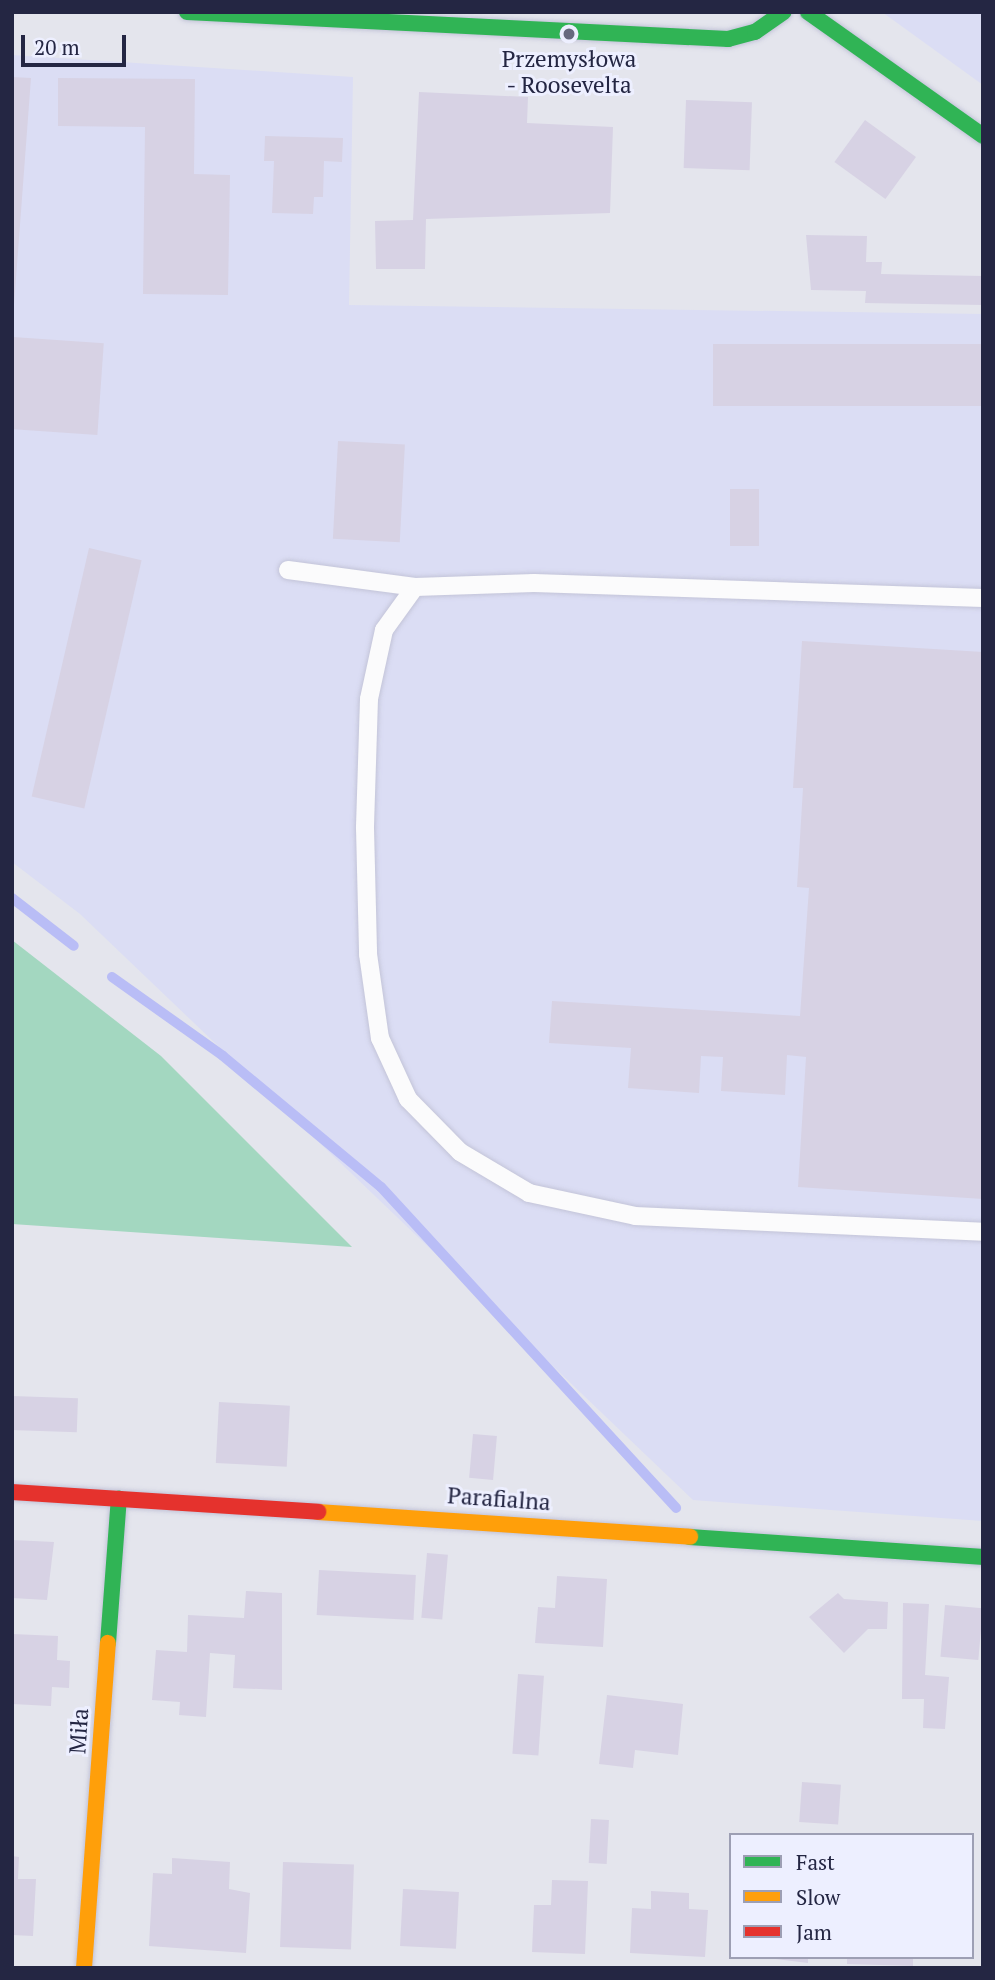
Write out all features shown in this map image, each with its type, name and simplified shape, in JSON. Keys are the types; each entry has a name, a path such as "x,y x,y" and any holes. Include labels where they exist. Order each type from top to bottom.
{"street":[{"path":"187,12 697,39 755,32 784,12"},
{"path":"808,12 983,136"},
{"name":"Parafialna","path":"12,1492 983,1557"},
{"name":"Miła","path":"84,1968 120,1498"}],"lane":[{"path":"288,570 415,587 534,583 983,598"},
{"path":"415,587 384,630 369,699 365,828 368,954 380,1038 408,1099 460,1152 529,1194 635,1216 983,1232"}],"shaded area":[{"path":"882,12 983,12 983,85"},
{"path":"12,55 353,77 349,305 983,314 983,1521 693,1500 80,914 12,862"}],"green space":[{"path":"12,940 161,1056 352,1247 12,1224"}],"building":[{"path":"12,77 31,78 14,305 12,305"},
{"path":"58,78 195,79 194,174 230,175 228,295 143,294 145,127 58,126"},
{"path":"419,92 528,97 527,123 613,127 610,213 426,219 425,269 376,269 375,221 413,220"},
{"path":"686,100 752,102 750,170 684,168"},
{"path":"865,120 916,157 885,199 834,162"},
{"path":"265,136 343,138 342,162 324,161 323,197 314,197 313,214 272,213 274,161 264,161"},
{"path":"806,235 867,236 866,262 882,262 881,274 983,276 983,305 865,303 866,291 811,290"},
{"path":"13,337 104,343 97,435 12,429"},
{"path":"713,344 983,344 983,406 713,406"},
{"path":"338,441 405,445 400,542 333,539"},
{"path":"730,489 759,489 759,546 730,546"},
{"path":"89,548 142,560 84,809 32,796"},
{"path":"802,641 983,652 983,1199 798,1187 806,1057 787,1055 785,1095 721,1091 723,1057 701,1056 699,1093 628,1088 631,1048 549,1043 552,1001 800,1016 809,888 797,887 803,788 793,788"},
{"path":"12,1396 78,1398 77,1432 12,1430"},
{"path":"219,1402 290,1406 287,1467 216,1463"},
{"path":"473,1434 497,1436 493,1480 469,1478"},
{"path":"12,1540 54,1542 47,1600 12,1598"},
{"path":"427,1553 448,1555 442,1620 421,1618"},
{"path":"319,1570 416,1575 414,1620 317,1615"},
{"path":"557,1576 607,1579 603,1647 535,1643 538,1607 555,1608"},
{"path":"246,1591 282,1593 282,1690 233,1688 235,1655 210,1653 206,1717 179,1715 180,1702 152,1700 156,1650 187,1652 188,1615 244,1618"},
{"path":"838,1593 844,1599 888,1602 887,1629 868,1629 844,1653 809,1617"},
{"path":"903,1603 929,1604 925,1675 949,1677 945,1729 923,1728 924,1699 902,1699"},
{"path":"945,1605 983,1608 978,1660 940,1657"},
{"path":"12,1634 58,1636 57,1660 70,1661 69,1688 52,1687 51,1706 12,1704"},
{"path":"518,1674 544,1676 538,1756 512,1754"},
{"path":"607,1695 683,1704 678,1755 635,1750 633,1768 599,1764"},
{"path":"802,1782 841,1785 838,1825 799,1822"},
{"path":"591,1819 609,1820 607,1864 589,1863"},
{"path":"12,1856 19,1857 18,1879 36,1879 33,1936 12,1935"},
{"path":"172,1858 230,1862 229,1889 250,1893 246,1953 149,1946 153,1873 172,1874"},
{"path":"283,1862 354,1864 351,1949 280,1947"},
{"path":"552,1880 588,1881 585,1954 532,1952 534,1905 551,1905"},
{"path":"403,1889 459,1892 456,1949 400,1946"},
{"path":"651,1891 689,1893 689,1909 708,1910 705,1957 630,1953 632,1908 651,1909"},
{"path":"775,1959 808,1959 808,1963"},
{"path":"847,1959 913,1959 913,1966 847,1964"}],"waterway":[{"path":"12,898 74,946"},
{"path":"112,977 223,1056 381,1187 676,1508"}],"traffic: fast":[{"path":"187,12 728,39 755,32 784,12"},
{"path":"808,12 983,136"},
{"path":"108,1643 119,1498"},
{"path":"690,1537 983,1557"}],"traffic: slow":[{"path":"318,1512 690,1537"},
{"path":"84,1968 108,1643"}],"traffic: jam":[{"path":"12,1492 318,1512"}],"place":[{"name":"Przemysłowa - Roosevelta","path":"569,34"}]}
